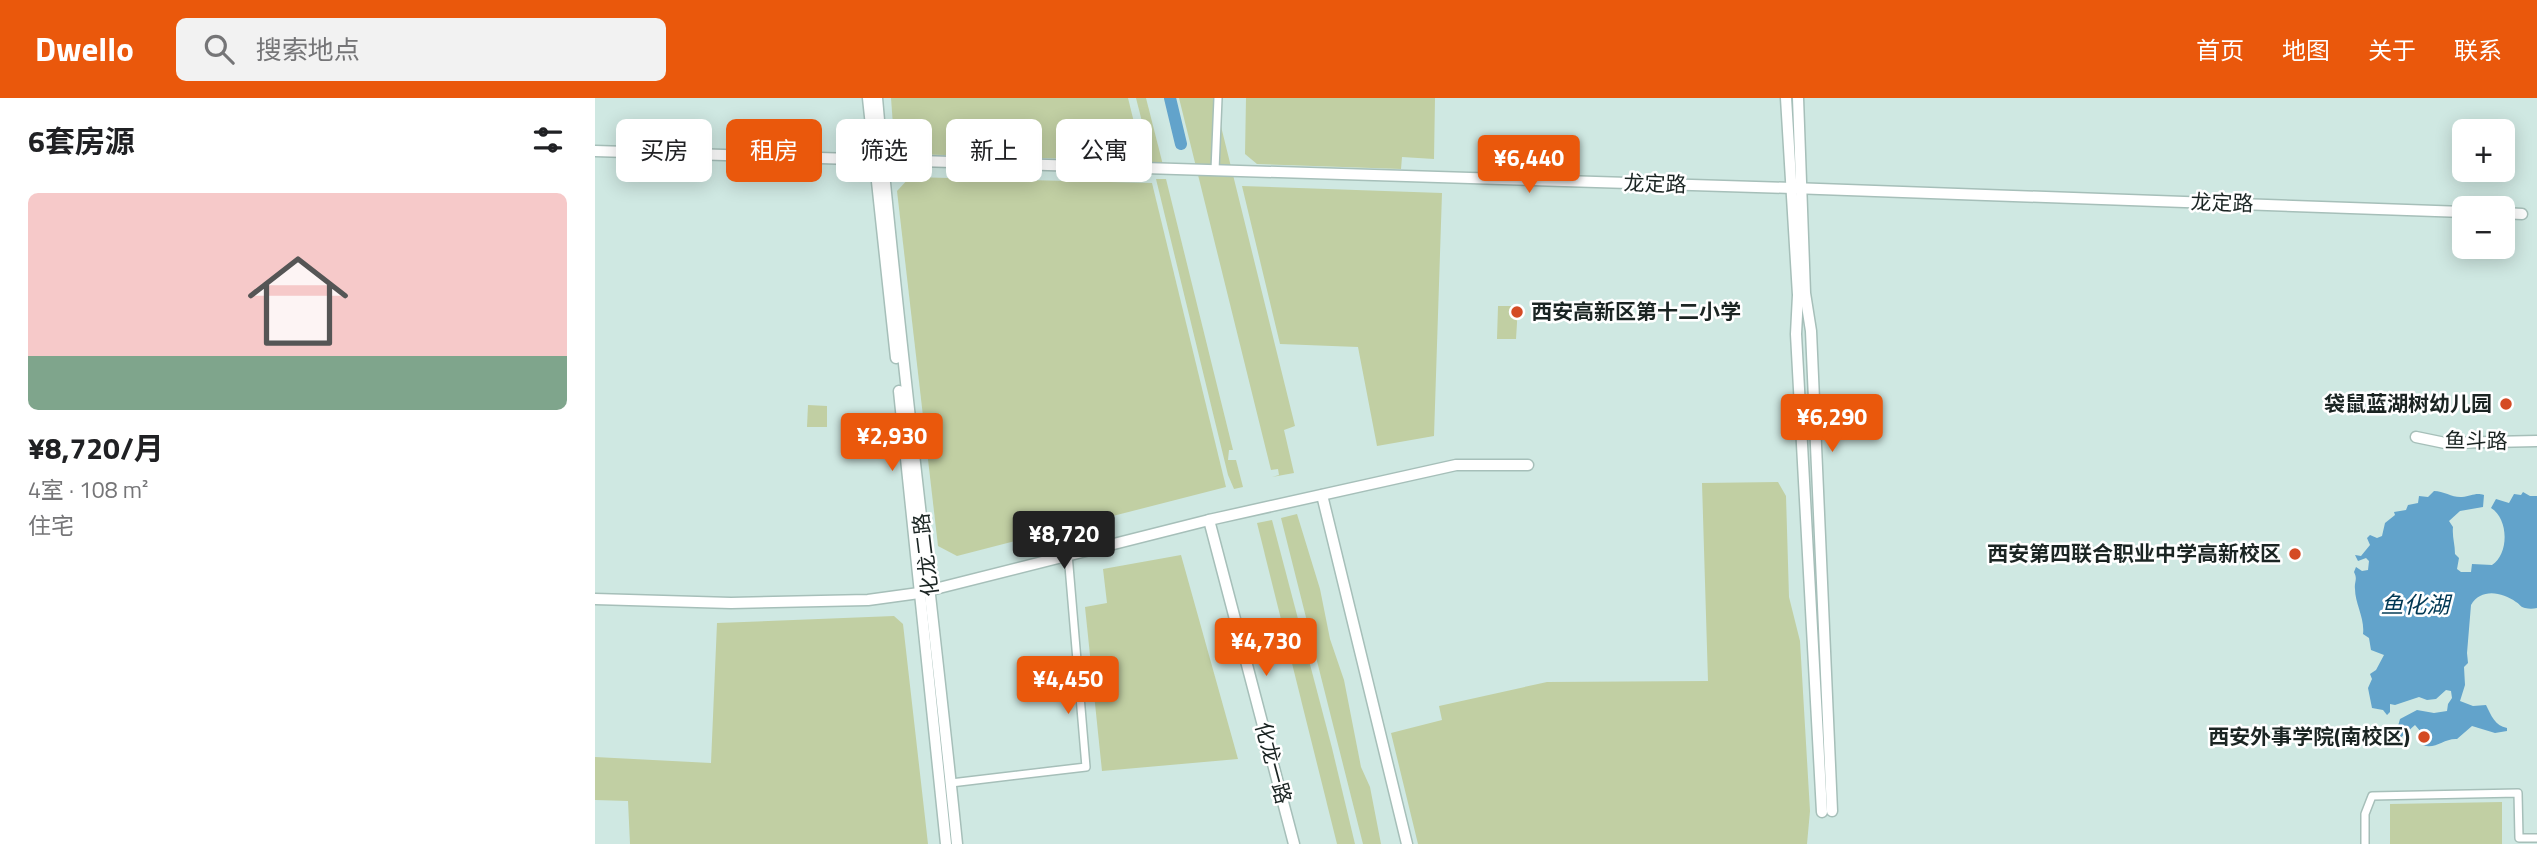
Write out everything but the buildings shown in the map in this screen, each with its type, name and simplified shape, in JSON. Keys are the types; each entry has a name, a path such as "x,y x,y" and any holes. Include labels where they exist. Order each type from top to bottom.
{"street":[{"name":"化龙二路","path":"868,98 872,119"},
{"name":"化龙二路","path":"877,98 878,119"},
{"path":"1215,170 1218,98"},
{"path":"1786,98 1797,188"},
{"path":"1798,98 1796,334 1827,811"},
{"name":"龙定路","path":"595,151 836,159"},
{"name":"龙定路","path":"932,162 2452,212"},
{"name":"化龙二路","path":"881,182 919,593 946,844"},
{"name":"化龙二路","path":"882,182 957,844"},
{"path":"2515,214 2522,214"},
{"name":"鱼斗路","path":"2416,437 2445,443 2537,441"},
{"path":"595,599 731,603 868,600 919,593 1209,520 1456,465 1528,465"},
{"path":"1322,495 1407,844"},
{"name":"化龙一路","path":"1209,520 1294,844"},
{"path":"951,783 1086,768 1068,554"},
{"path":"2365,844 2365,814 2372,796 2518,793 2519,838 2537,838"}],"green space":[{"path":"891,98 1128,98 1133,119 1056,119 1056,158 1042,158 1042,119 946,119 946,155 932,155 932,119 893,119"},
{"path":"1136,98 1146,98 1151,119 1141,119"},
{"path":"1179,98 1214,98 1295,426 1284,430 1294,473 1272,477 1279,475 1278,469 1271,470"},
{"path":"1246,98 1435,98 1434,159 1402,157 1401,169 1257,164 1245,154"},
{"path":"1152,122 1165,173 1155,173 1152,161"},
{"path":"932,178 946,178 946,182 1042,180 1152,183 1226,487 957,556 938,546 897,191 905,182 932,182"},
{"path":"1156,179 1166,179 1233,450 1229,450 1228,460 1236,460 1243,487 1234,489 1228,475"},
{"path":"1242,186 1442,193 1434,436 1377,446 1358,347 1280,344"},
{"path":"1498,306 1518,306 1516,339 1497,339"},
{"path":"808,405 827,406 827,427 807,427"},
{"path":"1778,482 1786,496 1789,597 1800,641 1810,811 1807,844 1418,844 1391,733 1442,720 1439,706 1547,682 1708,681 1702,483"},
{"path":"1297,514 1320,589 1330,639 1344,680 1361,767 1370,787 1381,844 1363,844 1281,518"},
{"path":"1272,520 1355,844 1337,844 1257,523"},
{"path":"1181,555 1238,759 1102,771 1085,607 1107,603 1103,569"},
{"path":"894,616 903,624 928,844 630,844 628,801 595,800 595,757 711,763 717,623"},
{"path":"2502,802 2502,844 2390,844 2390,804"}],"water":[{"name":"鱼化湖","path":"2434,491 2459,497 2484,495 2483,507 2460,511 2449,521 2453,527 2455,554 2459,558 2457,569 2461,572 2471,572 2472,564 2492,565 2502,553 2504,528 2497,513 2491,508 2496,499 2509,503 2514,494 2521,495 2523,492 2537,496 2537,608 2523,608 2510,599 2492,593 2480,596 2471,605 2468,663 2464,667 2465,685 2460,701 2473,706 2486,705 2494,720 2507,728 2507,731 2495,733 2472,726 2457,739 2427,746 2423,745 2421,732 2415,725 2397,741 2385,747 2383,744 2398,726 2400,719 2417,710 2434,713 2447,711 2452,698 2451,691 2446,690 2436,699 2419,697 2395,705 2390,704 2390,712 2387,715 2383,710 2372,708 2368,688 2372,679 2370,674 2376,670 2384,655 2371,650 2369,638 2363,634 2363,622 2355,595 2354,572 2356,567 2362,571 2368,570 2369,561 2366,558 2358,561 2355,555 2361,556 2370,545 2367,538 2370,535 2377,538 2382,536 2385,523 2395,515 2394,512 2406,510 2408,505 2418,503 2419,496 2428,497"}],"waterway":[{"path":"1170,98 1181,144"}],"place":[{"name":"西安高新区第十二小学","path":"1517,312"},
{"name":"袋鼠蓝湖树幼儿园","path":"2506,404"},
{"name":"西安第四联合职业中学高新校区","path":"2295,554"},
{"name":"西安外事学院(南校区)","path":"2424,737"}]}
